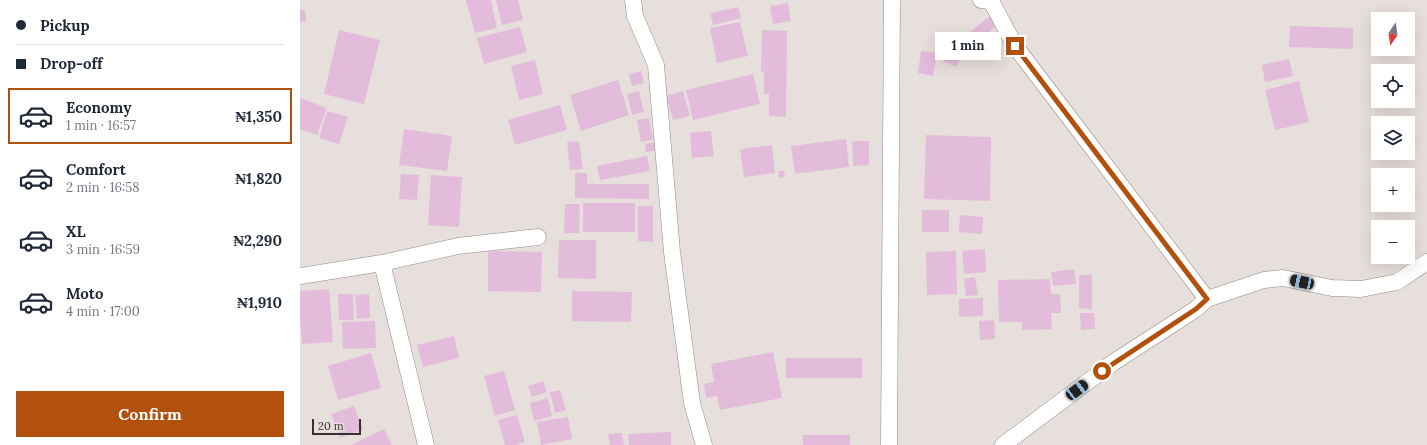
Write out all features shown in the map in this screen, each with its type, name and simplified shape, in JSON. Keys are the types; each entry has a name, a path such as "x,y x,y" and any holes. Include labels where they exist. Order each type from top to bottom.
{"street":[{"path":"633,0 635,16 656,65 672,252 692,403 704,445"},
{"path":"889,445 892,0"},
{"path":"988,0 1015,46 1207,299"},
{"path":"300,276 382,263 458,246 538,237"},
{"path":"1003,445 1114,362 1196,309 1207,299 1264,280 1283,278 1332,288 1361,289 1397,282 1427,262"},
{"path":"382,263 426,445"}],"building":[{"path":"466,0 491,0 497,28 475,33"},
{"path":"496,0 518,0 523,20 502,25"},
{"path":"788,3 791,21 773,24 770,6"},
{"path":"738,7 741,18 713,25 710,13"},
{"path":"300,10 305,10 306,21 300,22"},
{"path":"992,14 1000,23 975,43 968,34"},
{"path":"740,22 748,56 717,63 710,28"},
{"path":"1290,26 1353,28 1353,49 1289,47"},
{"path":"520,27 527,52 484,64 477,38"},
{"path":"339,30 380,40 364,104 324,94"},
{"path":"762,30 787,31 786,117 769,116 769,94 764,94 764,72 761,71"},
{"path":"921,51 937,53 933,76 918,73"},
{"path":"948,51 961,57 956,67 943,61"},
{"path":"1289,59 1293,76 1265,82 1262,65"},
{"path":"535,60 543,94 519,100 511,66"},
{"path":"641,71 644,83 632,86 629,74"},
{"path":"753,74 760,104 693,120 686,90"},
{"path":"618,80 629,115 581,131 570,95"},
{"path":"1299,81 1309,122 1275,130 1265,90"},
{"path":"639,91 644,112 632,115 627,94"},
{"path":"683,91 690,116 673,120 666,96"},
{"path":"300,98 327,108 317,135 300,129"},
{"path":"560,105 567,130 515,145 508,120"},
{"path":"327,111 348,117 339,144 319,138"},
{"path":"649,118 653,140 641,142 637,120"},
{"path":"404,129 452,136 447,171 399,165"},
{"path":"711,131 714,156 692,158 690,133"},
{"path":"926,135 991,137 990,201 924,199"},
{"path":"846,139 849,167 795,174 791,146"},
{"path":"579,141 583,169 570,170 567,142"},
{"path":"852,141 869,141 869,165 853,166"},
{"path":"658,142 660,150 646,152 645,144"},
{"path":"772,145 775,173 744,177 740,149"},
{"path":"647,156 650,171 600,180 597,166"},
{"path":"778,171 784,171 785,177 779,178"},
{"path":"575,173 587,173 587,184 649,184 649,199 575,198"},
{"path":"401,174 419,175 417,200 399,199"},
{"path":"431,175 462,177 459,227 428,225"},
{"path":"583,203 635,203 635,232 583,232"},
{"path":"565,204 580,204 579,233 564,233"},
{"path":"638,206 653,206 653,242 638,241"},
{"path":"922,210 949,210 949,232 922,232"},
{"path":"960,215 983,217 982,234 959,232"},
{"path":"559,240 596,240 596,279 558,278"},
{"path":"985,249 986,272 964,274 962,251"},
{"path":"488,251 542,252 541,292 488,291"},
{"path":"956,251 957,294 927,295 926,252"},
{"path":"1074,269 1076,284 1053,286 1051,272"},
{"path":"1079,275 1092,275 1092,309 1079,308"},
{"path":"975,277 978,295 966,296 964,279"},
{"path":"1050,279 1051,294 1060,294 1061,313 1051,313 1052,329 1022,330 1022,322 999,322 998,280"},
{"path":"329,289 333,342 302,344 300,291"},
{"path":"572,291 632,292 631,322 572,321"},
{"path":"338,294 353,294 354,320 339,320"},
{"path":"369,294 370,318 357,319 355,295"},
{"path":"983,298 983,316 959,317 959,299"},
{"path":"1080,313 1094,313 1095,329 1081,330"},
{"path":"994,320 995,339 980,340 979,321"},
{"path":"375,321 376,348 343,349 342,322"},
{"path":"454,336 459,358 423,367 417,345"},
{"path":"773,352 782,398 720,410 717,396 706,398 704,384 714,382 711,364"},
{"path":"371,353 381,388 338,400 328,366"},
{"path":"786,358 862,358 862,378 786,378"},
{"path":"504,371 515,410 495,416 484,376"},
{"path":"543,381 547,392 532,397 528,386"},
{"path":"560,390 566,410 555,413 550,392"},
{"path":"548,398 552,416 534,421 530,403"},
{"path":"354,406 363,429 340,438 331,414"},
{"path":"517,415 525,442 516,445 505,445 498,420"},
{"path":"568,417 572,439 541,445 537,422"},
{"path":"384,429 392,445 351,445"},
{"path":"671,432 671,445 629,445 628,434"},
{"path":"622,433 624,445 610,445 608,434"},
{"path":"803,435 850,435 850,445 803,445"}],"route":[{"path":"1015,46 1207,299 1196,309 1102,371"}]}
